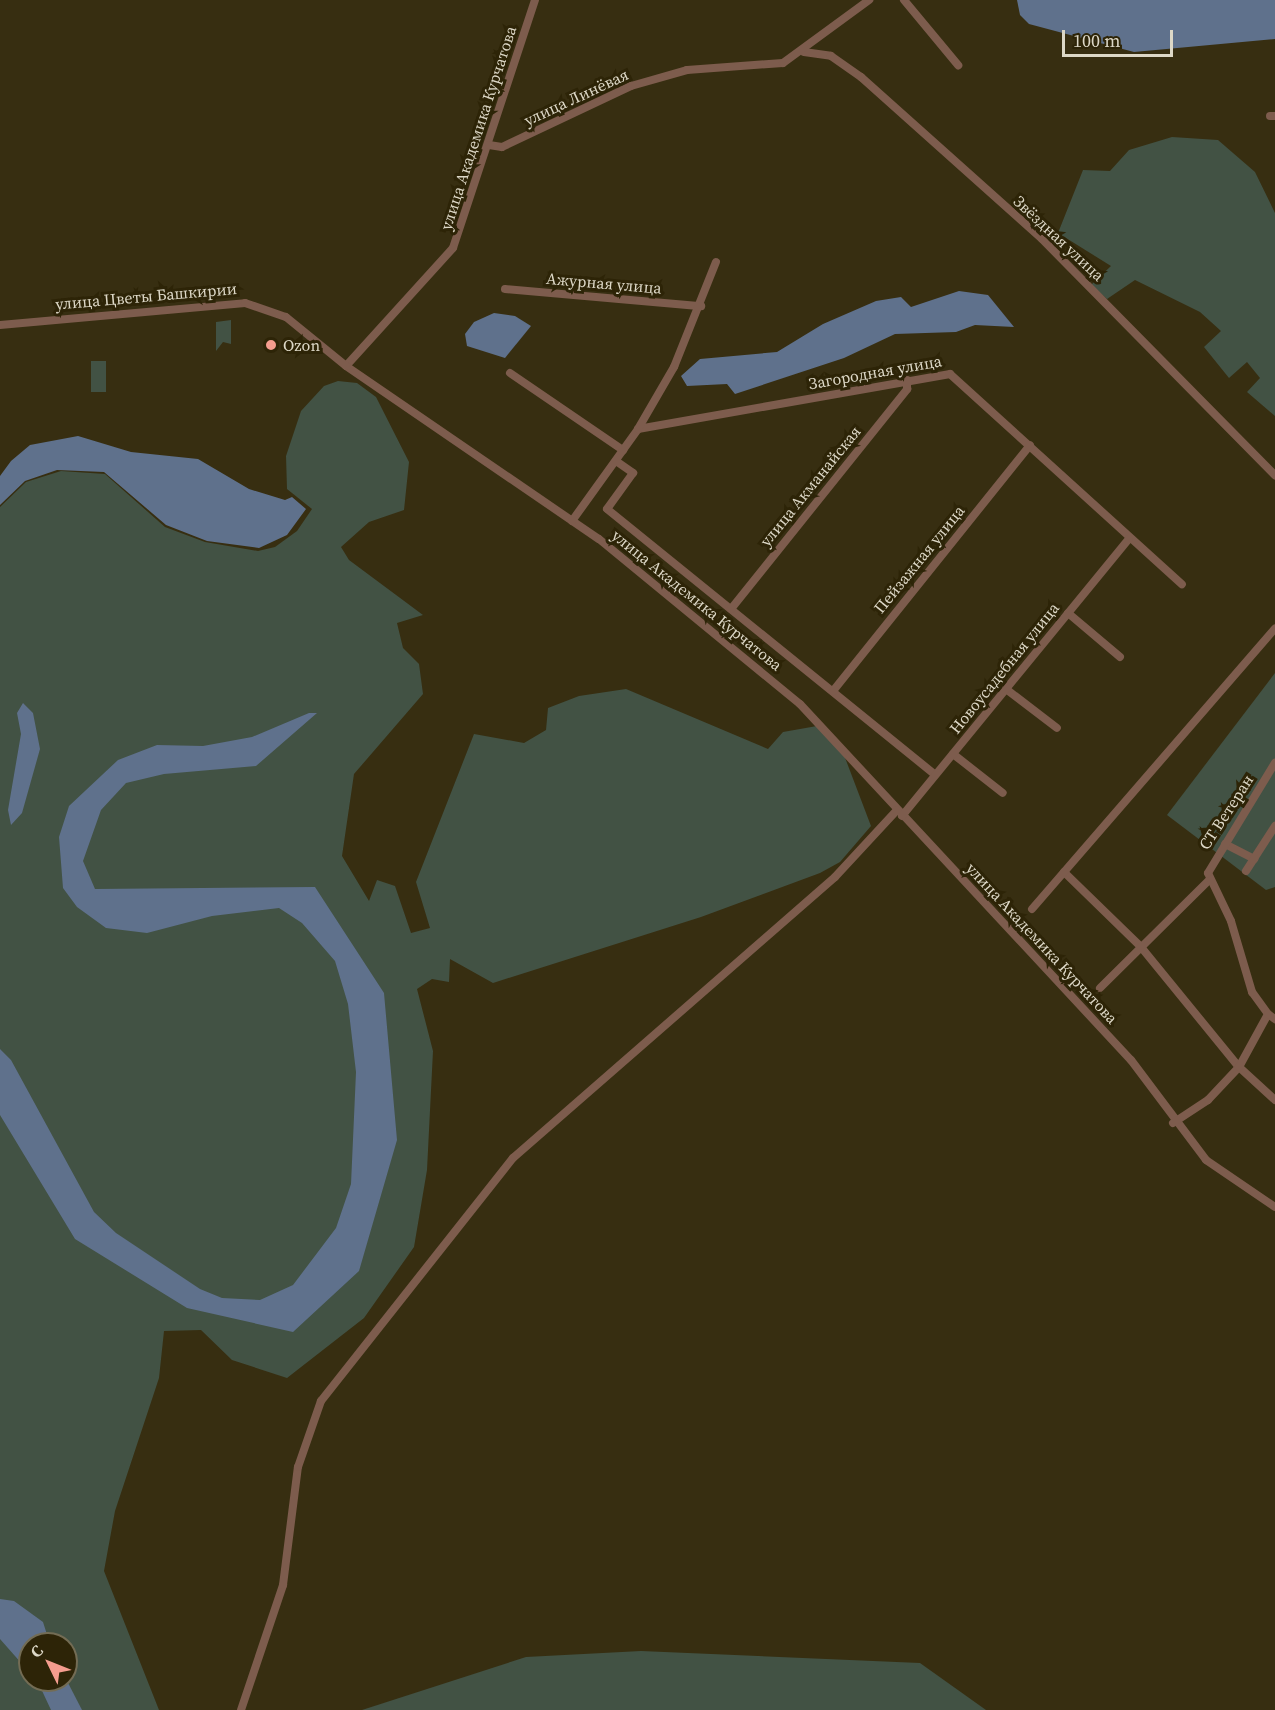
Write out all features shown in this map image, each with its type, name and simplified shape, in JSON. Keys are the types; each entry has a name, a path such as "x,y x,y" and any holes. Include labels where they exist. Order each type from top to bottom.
{"street":[{"name":"улица Академика Курчатова","path":"535,0 489,145 453,248 346,366 572,521 800,704 1131,1060 1173,1123 1206,1160 1275,1207"},
{"name":"улица Линёвая","path":"489,145 502,147 539,132 631,86 710,66 761,67 804,52 833,22 869,0"},
{"path":"904,0 958,66"},
{"name":"Звёздная улица","path":"804,52 831,56 861,77 1042,239 1275,475"},
{"path":"572,521 639,429 701,306 716,262"},
{"name":"Ажурная улица","path":"505,289 701,306"},
{"name":"улица Цветы Башкирии","path":"0,325 245,303 286,316 346,366"},
{"path":"510,373 623,450"},
{"name":"Загородная улица","path":"639,429 942,373 959,377 1129,539 1182,584"},
{"name":"улица Акманайская","path":"731,609 907,389 907,380"},
{"name":"Пейзажная улица","path":"833,692 1030,445"},
{"path":"616,461 633,473 607,509 935,775"},
{"name":"Новоусадебная улица","path":"241,1710 283,1586 298,1467 321,1401 513,1158 835,877 900,813 953,754 1129,539"},
{"path":"1068,613 1120,657"},
{"path":"1032,909 1275,628"},
{"path":"1006,688 1057,728"},
{"path":"953,754 1003,794"},
{"name":"СТ Ветеран","path":"1210,879 1210,866 1275,763"},
{"path":"1246,871 1275,826"},
{"path":"1225,844 1254,859"},
{"path":"1064,872 1141,947 1239,1067 1275,1100"},
{"path":"1100,988 1210,879 1231,921 1252,992 1271,1016 1239,1067 1208,1100 1173,1123"}],"green space":[{"path":"1172,137 1218,140 1255,172 1275,213 1275,416 1247,392 1260,378 1247,362 1229,378 1204,347 1221,331 1200,312 1135,280 1107,299 1091,285 1111,266 1058,233 1083,170 1110,171 1129,150"},
{"path":"231,320 231,344 223,342 216,351 216,322"},
{"path":"91,361 106,361 106,392 91,392"},
{"path":"338,381 357,383 376,397 409,462 404,510 369,522 341,547 349,560 423,615 397,623 403,648 419,664 423,694 354,774 342,856 369,901 377,880 395,886 411,933 430,928 416,882 474,734 524,743 546,730 548,708 579,696 626,689 768,749 783,732 817,726 844,755 871,826 840,862 820,873 701,917 493,983 450,959 449,982 432,979 417,989 433,1051 427,1170 414,1247 364,1318 287,1378 232,1360 201,1330 164,1331 159,1378 115,1511 104,1571 159,1710 0,1710 0,507 26,482 61,471 105,474 165,527 205,542 258,551 275,547 297,531 312,509 287,489 286,456 301,411 324,386"},
{"path":"1275,673 1275,887 1266,890 1167,815"},
{"path":"641,1651 920,1663 986,1710 362,1710 526,1657"}],"water":[{"path":"1017,0 1275,0 1275,39 1134,52 1029,24 1020,15"},
{"path":"959,291 988,295 1014,327 975,325 956,332 895,334 844,358 735,394 727,384 687,386 681,376 700,359 777,352 823,324 876,301 901,297 911,307"},
{"path":"494,313 515,316 531,326 505,358 467,346 465,334 474,322"},
{"path":"78,436 131,452 198,459 249,489 285,500 292,497 306,509 287,535 259,548 207,541 166,525 104,472 57,470 25,481 0,505 0,476 11,461 30,445"},
{"path":"23,703 33,713 40,749 22,813 11,825 8,810 21,734 17,713"},
{"path":"309,713 317,713 256,766 164,774 126,783 101,810 83,861 95,889 315,887 384,993 397,1140 359,1271 293,1332 187,1308 75,1239 0,1115 0,1049 11,1060 94,1212 116,1233 200,1289 222,1298 260,1300 293,1285 336,1228 351,1184 356,1072 348,1004 335,961 302,923 279,908 212,916 147,933 106,928 77,907 63,888 59,837 69,806 118,760 157,745 203,746 252,737"},
{"path":"0,1599 14,1601 43,1622 46,1632 18,1632 18,1659 0,1639"},
{"path":"43,1692 73,1692 82,1710 51,1710"}],"place":[{"name":"Ozon","path":"271,345"}]}
